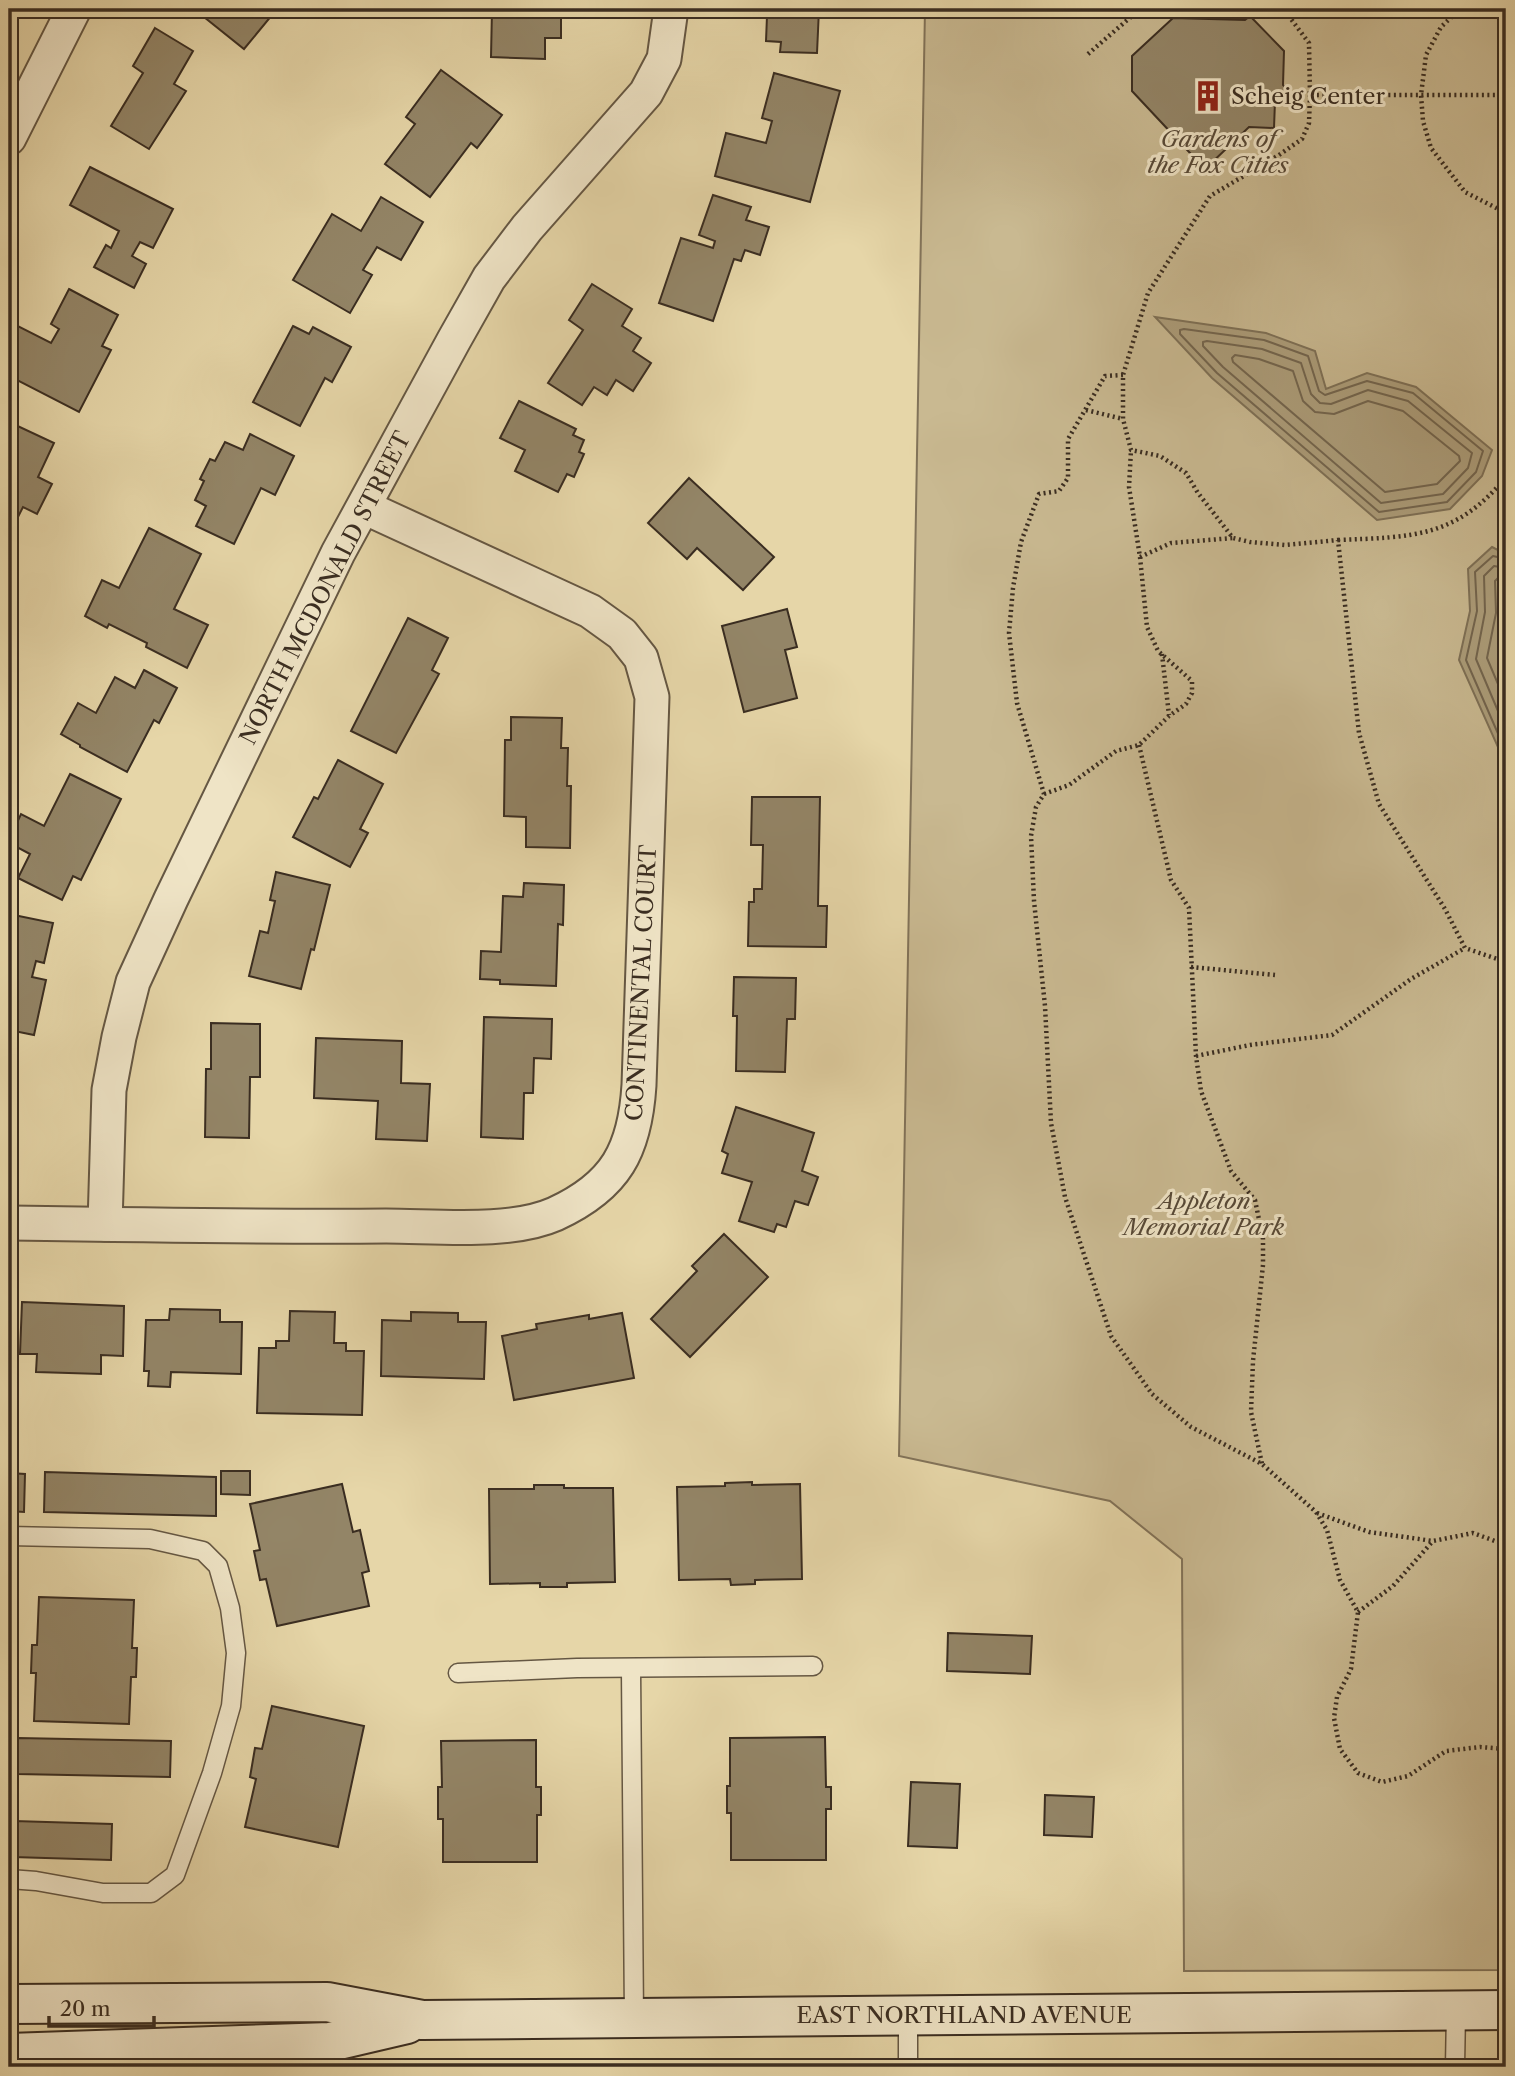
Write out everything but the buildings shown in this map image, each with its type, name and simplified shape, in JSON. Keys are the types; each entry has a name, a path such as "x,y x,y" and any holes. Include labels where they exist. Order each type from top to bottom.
{"main road":[{"name":"EAST NORTHLAND AVENUE","path":"9,2004 327,2002 422,2020 1506,2010"},
{"name":"EAST NORTHLAND AVENUE","path":"9,2053 330,2042 422,2020"}],"street":[{"path":"9,138 74,9"},
{"name":"NORTH MCDONALD STREET","path":"105,1224 109,1090 119,1037 133,982 171,898 332,565 489,278 527,228 646,93 664,59 671,9"},
{"name":"CONTINENTAL COURT","path":"9,1223 505,1226 552,1215 582,1200 608,1179 628,1147 637,1118 650,788 652,697 640,658 622,634 590,611 364,507"}],"lane":[{"path":"9,1536 150,1539 203,1551 218,1566 230,1608 236,1653 231,1706 212,1773 175,1875 151,1893 103,1893 9,1879"},
{"path":"458,1672 813,1666"},
{"path":"631,1670 634,2018"},
{"path":"1455,2067 1456,2011"},
{"path":"908,2016 908,2067"}],"path":[{"path":"1088,54 1140,9"},
{"path":"1279,9 1292,19 1310,43 1309,123 1302,139 1210,196 1148,293 1123,375 1123,419 1131,450 1129,487 1147,627 1157,651 1192,681 1192,693 1186,704 1169,716 1139,745 1116,751 1069,785 1044,794 1036,807 1031,849 1045,1006 1051,1123 1065,1197 1111,1336 1152,1394 1191,1427 1262,1464 1316,1512 1327,1530 1340,1580 1358,1612 1350,1669 1337,1697 1334,1718 1340,1749 1359,1773 1382,1782 1408,1776 1446,1751 1480,1747 1506,1749"},
{"path":"1460,9 1441,27 1426,55 1421,95 1423,121 1431,148 1465,192 1506,213"},
{"path":"1310,95 1506,95"},
{"path":"1044,794 1017,703 1009,633 1021,542 1040,494 1059,491 1068,478 1068,439 1105,376 1123,375"},
{"path":"1086,410 1123,419"},
{"path":"1131,450 1160,456 1186,472 1198,493 1233,538"},
{"path":"1140,557 1171,543 1233,538 1285,545 1408,537 1449,526 1487,500 1506,477"},
{"path":"1338,540 1359,733 1379,804 1445,909 1465,948 1506,962"},
{"path":"1162,654 1169,716"},
{"path":"1139,745 1171,880 1189,908 1196,1056 1201,1091 1231,1171 1255,1200 1264,1239 1251,1412 1262,1464"},
{"path":"1196,1056 1250,1045 1332,1035 1411,979 1465,948"},
{"path":"1191,967 1275,975"},
{"path":"1316,1512 1369,1532 1433,1541 1473,1533 1506,1545"},
{"path":"1358,1612 1393,1586 1433,1541"}],"green space":[{"name":"Appleton Memorial Park","path":"925,9 1506,9 1506,1970 1184,1971 1182,1559 1110,1501 899,1456"}],"water":[{"path":"1155,317 1266,333 1315,351 1326,389 1367,373 1416,387 1492,450 1482,476 1450,509 1377,520 1212,378"},
{"path":"1492,547 1506,554 1506,765 1459,660 1470,611 1468,569"}],"place":[{"name":"Scheig Center","path":"1208,96"}],"park label":[{"name":"Gardens of the Fox Cities","path":"1218,152"}]}
